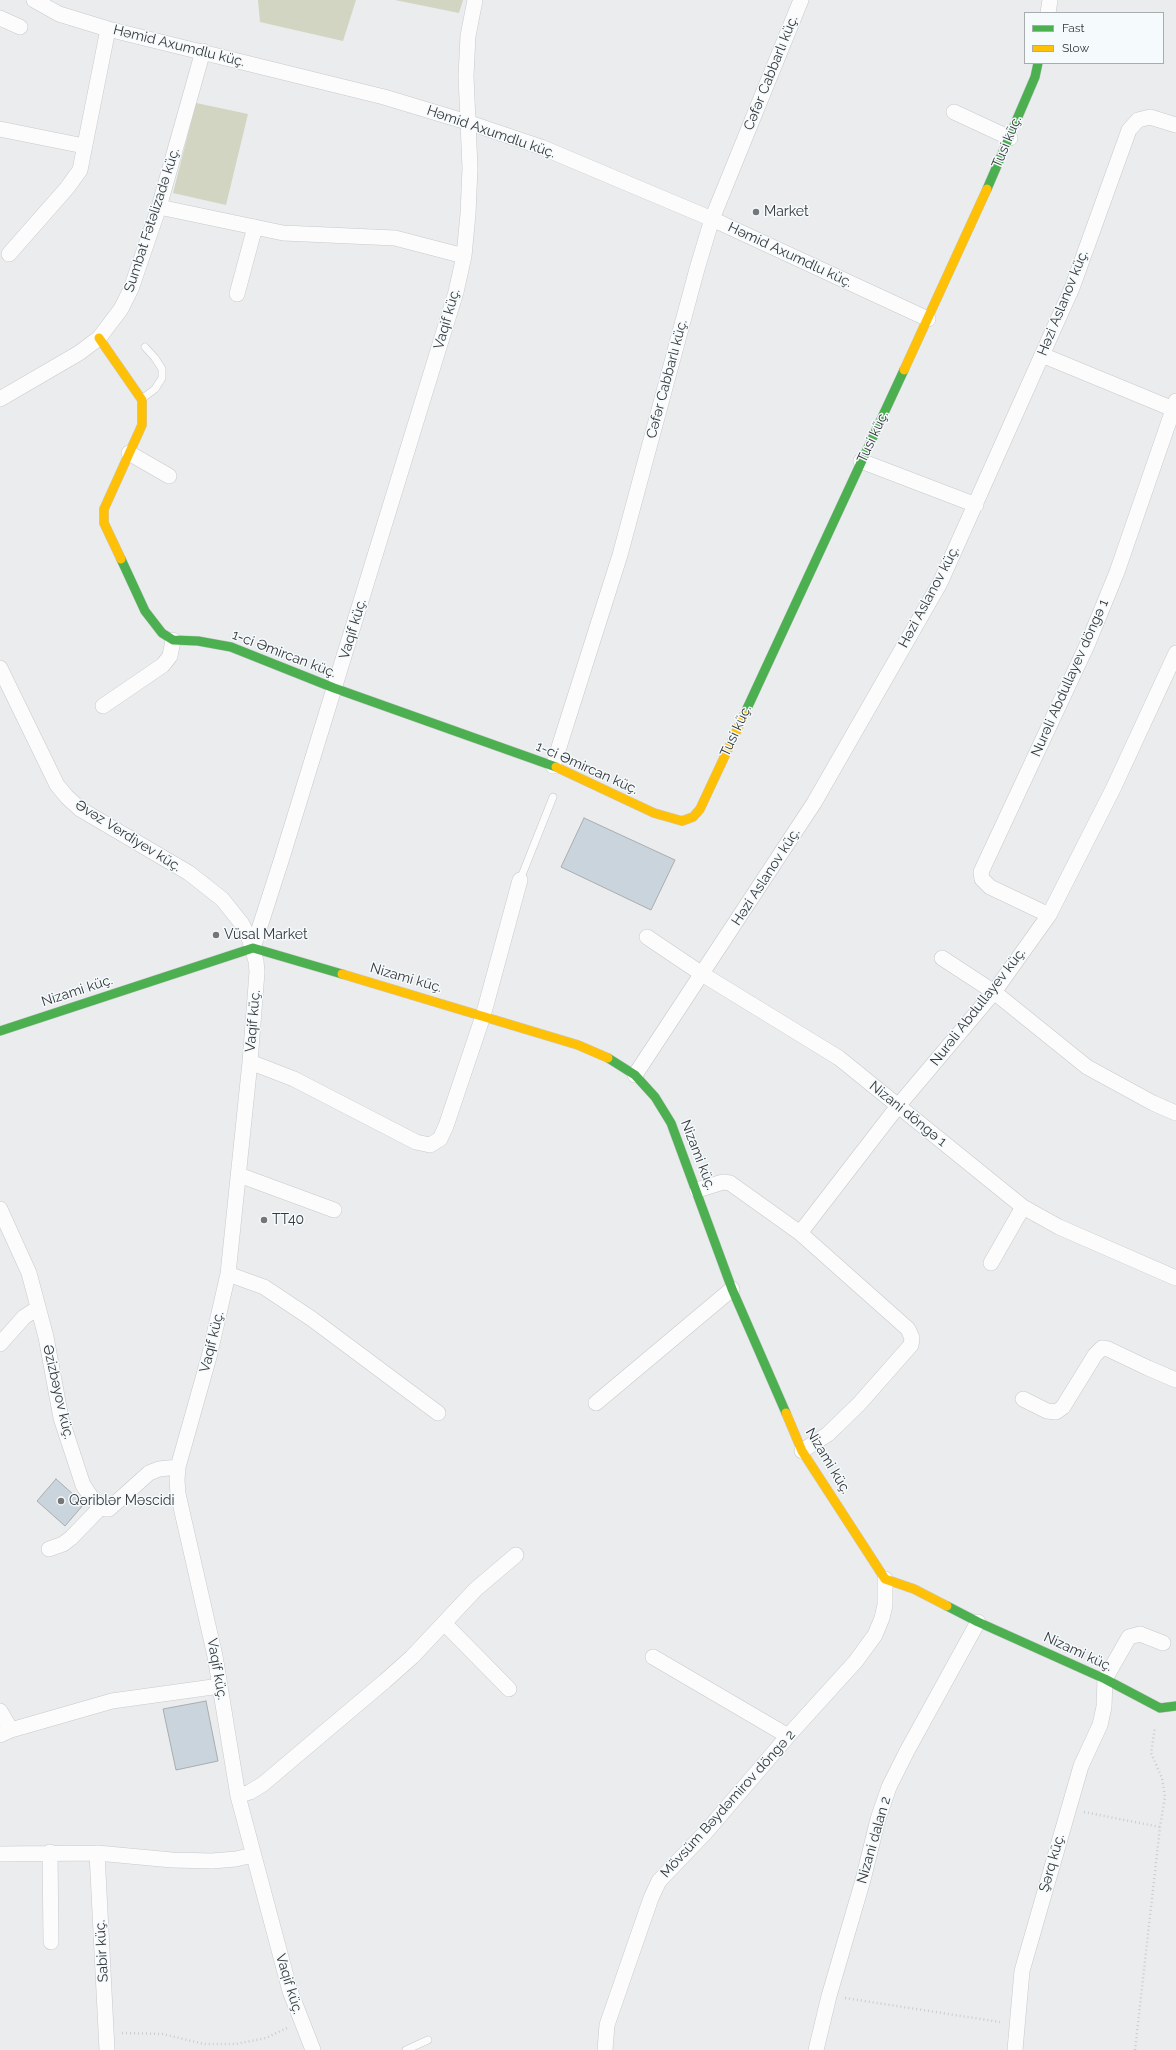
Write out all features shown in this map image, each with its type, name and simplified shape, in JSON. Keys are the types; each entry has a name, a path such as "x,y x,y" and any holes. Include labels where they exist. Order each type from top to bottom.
{"street":[{"name":"Həmid Axumdlu küç.","path":"34,0 59,14 108,29 384,97 467,122 541,147 712,219 928,319"},
{"name":"Vaqif küç.","path":"313,2050 290,1991 238,1796 207,1615 178,1494 178,1467 209,1357 228,1274 250,1062 257,972 253,948 456,292 464,256 470,168 467,122 468,36 475,0"},
{"name":"Cəfər Cabbarlı küç.","path":"553,766 620,555 696,269 712,219 800,0"},
{"path":"1048,12 1050,0"},
{"path":"0,18 20,28"},
{"path":"9,254 67,188 80,170 108,29"},
{"name":"Sumbat Fətəlizadə küç.","path":"0,399 79,353 99,338 111,324 131,289 159,207 203,52"},
{"name":"Tusi küç.","path":"700,808 928,319 1010,138 1035,77 1038,64"},
{"path":"954,112 1010,138"},
{"name":"Həzi Aslanov küç.","path":"635,1075 814,803 940,583 1072,288 1129,130 1138,120 1150,117 1176,124"},
{"path":"0,129 84,146"},
{"path":"159,207 283,233 395,238 464,256"},
{"path":"237,294 255,227"},
{"path":"99,338 142,400 144,412 142,425 104,509 104,523 153,623 162,633 173,640 170,656 163,665 103,706"},
{"path":"1042,355 1175,405"},
{"name":"Nurəli Abdullayev döngə 1","path":"1049,915 990,887 982,879 981,872 1094,629 1117,572 1175,405"},
{"path":"129,453 169,476"},
{"path":"861,461 976,505"},
{"name":"1-ci Əmircan küç.","path":"173,640 198,641 231,647 334,688 553,766 654,813 682,821 693,817 700,808"},
{"name":"Nurəli Abdullayev küç.","path":"800,1233 898,1106 994,992 1049,915 1113,789 1176,653"},
{"name":"Əvəz Verdiyev küç.","path":"0,668 57,785 66,797 80,809 188,873 209,888 222,899 242,924 253,948"},
{"path":"250,1062 294,1079 416,1142 430,1145 440,1139 446,1126 483,1016 520,880"},
{"name":"Nizani döngə 1","path":"647,938 702,974 839,1058 1024,1207 1059,1227 1176,1278"},
{"name":"Nizami küç.","path":"0,1031 253,948 578,1045 609,1058 635,1075 655,1097 671,1123 697,1190 732,1289 802,1451 885,1579 914,1589 978,1622 1105,1679 1160,1708"},
{"path":"942,958 994,992 1087,1067 1153,1103 1176,1113"},
{"path":"239,1175 334,1210"},
{"path":"697,1190 723,1182 730,1183 800,1233 908,1329 912,1338 911,1345 859,1404 828,1434 802,1451"},
{"path":"991,1263 1024,1207"},
{"name":"Əzizbəyov küç.","path":"0,1209 29,1274 50,1359 61,1418 83,1485 91,1497 101,1507"},
{"path":"228,1274 264,1287 312,1319 438,1413"},
{"path":"596,1403 732,1289"},
{"path":"0,1344 24,1317 38,1308"},
{"path":"1023,1399 1047,1411 1056,1412 1063,1407 1095,1355 1102,1348 1108,1348 1176,1380"},
{"path":"49,1549 63,1544 71,1538 101,1507 105,1509 116,1504 132,1486 148,1473 159,1469 178,1467"},
{"path":"238,1796 250,1792 263,1784 317,1740 412,1657 476,1589 516,1555"},
{"name":"Mövsüm Bəydəmirov döngə 2","path":"605,2050 608,2025 651,1898 659,1881 705,1833 788,1736 869,1645 882,1618 885,1579"},
{"name":"Nizani dalan 2","path":"816,2050 829,1996 878,1819 889,1787 907,1751 978,1622"},
{"path":"444,1623 509,1689"},
{"path":"1105,1679 1129,1637 1140,1634 1163,1643"},
{"path":"653,1657 788,1736"},
{"name":"Şərq küç.","path":"1015,2050 1022,1971 1081,1766 1100,1725 1104,1707 1105,1679"},
{"path":"0,1711 5,1732 112,1701 220,1686"},
{"path":"1160,1708 1176,1706"},
{"path":"0,1854 50,1852 97,1853 172,1860 212,1861 236,1859 253,1855"},
{"path":"50,1852 51,1942"},
{"name":"Sabir küç.","path":"97,1853 107,2050"}],"lane":[{"path":"142,400 155,389 162,378 162,369 155,358 144,347"},
{"path":"520,880 553,797"},
{"path":"406,2050 428,2040"}],"path":[{"path":"1135,2050 1160,1827 1165,1797 1162,1778 1151,1753 1153,1733 1160,1708"},
{"path":"1068,1809 1160,1827"},
{"path":"829,1996 1017,2024"},
{"path":"107,2032 162,2034 204,2044 236,2044 266,2038 301,2022"}],"green space":[{"path":"258,0 356,0 343,41 260,22"},
{"path":"395,0 463,0 459,13"},
{"path":"196,103 248,114 226,205 173,193"}],"building":[{"path":"584,818 675,860 651,910 561,867"},
{"path":"56,1479 84,1504 65,1526 37,1501"},
{"path":"206,1701 218,1761 176,1770 163,1709"}],"traffic: fast":[{"path":"987,189 1035,77 1038,64"},
{"path":"744,715 904,370"},
{"path":"121,559 145,611 162,633 173,640 198,641 231,647 334,688 556,767"},
{"path":"0,1031 253,948 342,974"},
{"path":"608,1058 635,1075 655,1097 671,1123 732,1289 786,1413"},
{"path":"947,1606 978,1622 1105,1679 1160,1708 1176,1706"}],"traffic: slow":[{"path":"904,370 987,189"},
{"path":"99,338 142,400 142,425 104,509 104,523 121,559"},
{"path":"556,767 654,813 682,821 693,817 700,809 744,715"},
{"path":"342,974 578,1045 608,1058"},
{"path":"786,1413 802,1451 885,1579 914,1589 947,1606"}],"place":[{"name":"Market","path":"756,212"},
{"name":"Vüsal Market","path":"216,935"},
{"name":"TT40","path":"264,1220"},
{"name":"Qəriblər Məscidi","path":"61,1501"}]}
